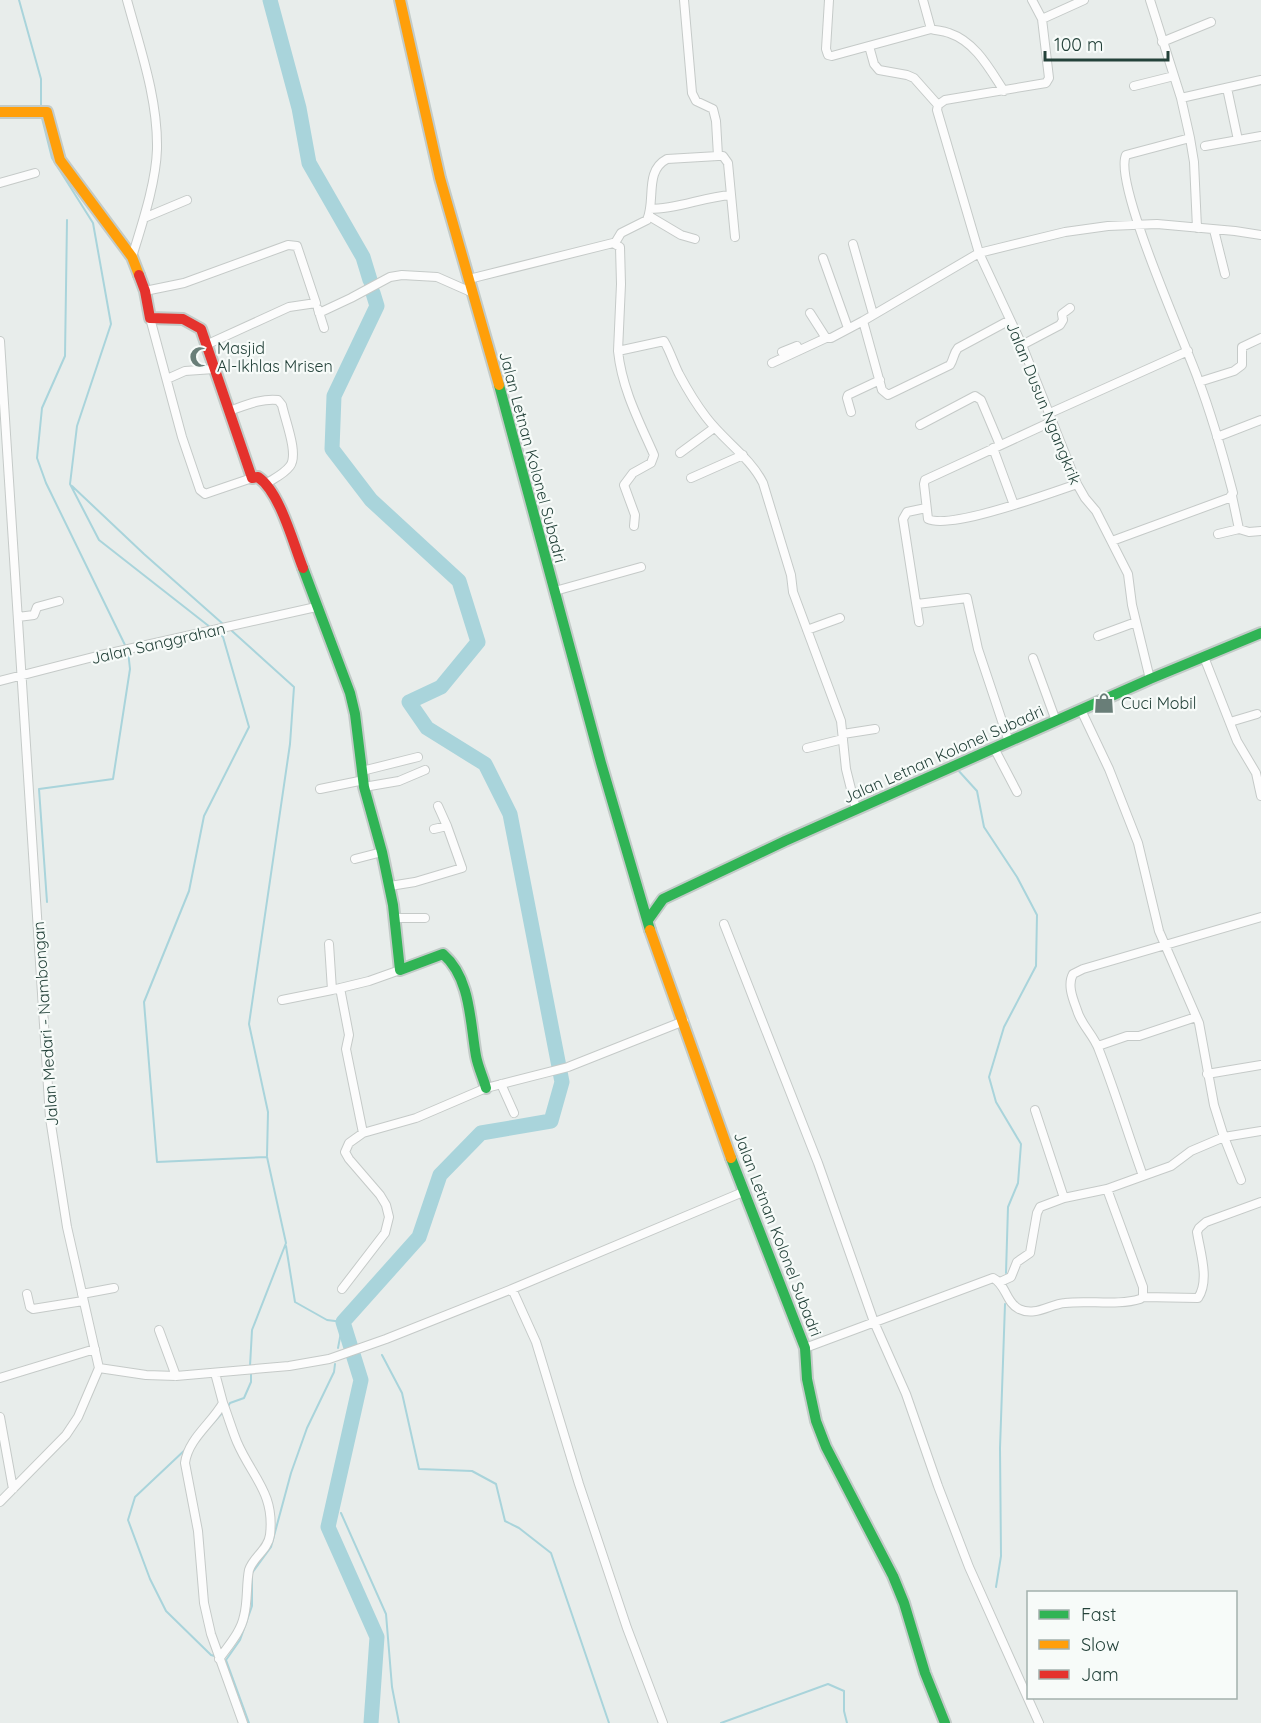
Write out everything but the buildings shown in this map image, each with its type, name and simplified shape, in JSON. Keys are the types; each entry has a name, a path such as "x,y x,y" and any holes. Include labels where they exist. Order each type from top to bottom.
{"main road":[{"name":"Jalan Letnan Kolonel Subadri","path":"400,0 440,178 601,763 642,902 743,1192 806,1348 807,1379 816,1420 826,1447 900,1594 925,1673 945,1723"},
{"path":"0,112 39,111 49,115 57,153 64,167 132,257 145,291 150,318 191,320 201,329 252,478 258,477 267,483 282,516 350,693 364,779 390,886 400,969 443,954 449,957 459,975 476,1057 486,1088"},
{"name":"Jalan Letnan Kolonel Subadri","path":"648,920 663,899 856,808 1150,679 1261,633"},
{"path":"642,902 663,899"}],"street":[{"path":"127,0 155,109 157,151 144,218 132,257"},
{"path":"684,0 692,93 696,101 712,109 716,117 718,156"},
{"path":"829,0 826,49 828,55 832,56 930,29 940,30 957,36 974,49 1005,91"},
{"path":"923,0 930,29"},
{"path":"869,46 874,64 879,70 914,78 938,105 945,100 1044,85 1048,81 1042,19 1032,0"},
{"path":"1042,19 1084,0"},
{"path":"1150,0 1181,98 1190,138 1194,162 1197,228"},
{"path":"1162,42 1211,22"},
{"path":"1134,86 1174,76"},
{"path":"1181,98 1261,80"},
{"path":"1227,88 1238,140"},
{"name":"Jalan Dusun Ngangkrik","path":"938,105 939,117 979,253 1022,345 1077,484 1096,511 1128,574 1136,622 1150,679"},
{"path":"1205,146 1261,136"},
{"path":"1190,138 1129,153 1124,157 1131,204 1199,382 1233,493 1239,529"},
{"path":"469,279 615,243 621,233 647,220 653,174 667,159 723,156 728,164 735,237"},
{"path":"0,183 35,173"},
{"path":"649,212 717,196 731,195"},
{"path":"144,218 187,200"},
{"path":"649,212 681,235 695,239"},
{"path":"810,313 825,336 831,338 979,253 1065,232 1108,226 1166,225 1261,235"},
{"path":"1214,230 1225,274"},
{"path":"615,243 621,250 618,351 620,372 627,396 654,455 651,463 633,473 624,485 635,515 634,526"},
{"path":"145,291 184,283 294,244 299,251 324,328"},
{"path":"854,244 873,314"},
{"path":"823,258 848,328"},
{"path":"319,313 390,277 402,275 437,277 471,292"},
{"path":"208,344 289,307 316,303"},
{"path":"1022,345 1060,325 1063,320 1062,314 1070,308"},
{"path":"150,318 182,437 200,490 205,494 252,478"},
{"path":"862,321 882,390 888,395 950,365 958,348 1010,320"},
{"path":"782,352 825,336"},
{"path":"772,363 825,336"},
{"path":"1199,382 1234,371 1242,365 1242,347 1261,338"},
{"name":"Jalan Medari - Nambongan","path":"0,341 50,1118 67,1227 99,1368"},
{"path":"618,351 664,341 692,396 714,428 743,455 758,473 791,575 794,592 841,721 846,769 856,808"},
{"path":"1077,484 1014,506 945,521 928,519 925,480 1188,351"},
{"path":"167,379 184,371 214,369"},
{"path":"851,412 848,394 880,380"},
{"path":"920,425 975,396 981,400 1014,506"},
{"path":"229,411 274,399 282,405 294,457 282,473 267,483"},
{"path":"1217,437 1261,420"},
{"path":"680,453 714,428"},
{"path":"691,478 743,455"},
{"path":"1112,541 1232,496"},
{"path":"919,622 903,519 907,512 926,508"},
{"path":"1218,534 1239,529 1249,532 1261,531"},
{"path":"555,591 641,567"},
{"path":"917,604 967,598 978,649 1009,742"},
{"path":"18,617 34,615 37,606 59,602"},
{"name":"Jalan Sanggrahan","path":"0,681 97,656 316,607"},
{"path":"807,630 840,618"},
{"path":"1098,636 1136,622"},
{"path":"1204,657 1237,741 1256,773 1261,796"},
{"path":"1033,658 1056,721"},
{"path":"1081,710 1109,769 1133,828 1150,901 1164,944 1196,1017 1224,1137 1241,1180"},
{"path":"1230,722 1257,714"},
{"path":"807,748 843,736 875,729"},
{"path":"994,748 1017,792"},
{"path":"320,789 364,779 418,757"},
{"path":"364,779 399,781 425,770"},
{"path":"390,886 415,882 462,868 438,806"},
{"path":"434,829 447,826"},
{"path":"355,859 382,852"},
{"path":"1143,1176 1124,1123 1121,1106 1098,1046 1078,1015 1071,992 1071,977 1083,969 1261,917"},
{"path":"395,918 425,918"},
{"path":"724,924 818,1162 874,1322 906,1394 969,1568 1027,1696"},
{"path":"329,944 336,989 349,1035 346,1044 363,1133"},
{"path":"282,1000 369,981 400,969"},
{"path":"1098,1046 1127,1036 1139,1036 1196,1017"},
{"path":"342,1289 385,1233 389,1217 380,1195 349,1159 345,1152 346,1145 363,1133 416,1118 486,1088 568,1067 684,1021"},
{"path":"1208,1074 1261,1065"},
{"path":"501,1084 514,1113"},
{"path":"1035,1110 1064,1198"},
{"path":"1000,1282 1011,1277 1017,1262 1030,1253 1040,1207 1064,1198 1107,1189 1171,1166 1191,1151 1224,1137 1261,1131"},
{"path":"1107,1189 1143,1287 1143,1297"},
{"path":"0,1502 66,1435 78,1417 99,1368 146,1375 176,1376 289,1366 342,1355 513,1289 743,1192"},
{"path":"806,1348 993,1278 1000,1282 1008,1299 1021,1311 1034,1312 1061,1303 1136,1300 1143,1297 1198,1298 1203,1291 1203,1266 1197,1233 1199,1228 1206,1222 1261,1202"},
{"path":"27,1294 30,1307 33,1309 114,1288"},
{"path":"513,1289 536,1342 579,1484 627,1628 663,1723"},
{"path":"159,1330 176,1376"},
{"path":"0,1378 94,1349"},
{"path":"215,1373 237,1443 266,1494 270,1521 266,1546 251,1564 244,1616 240,1627 219,1659"},
{"path":"223,1403 196,1438 186,1455 186,1463 198,1531 204,1603 219,1659 243,1723"},
{"path":"0,1417 11,1491"},
{"path":"0,1490 11,1491"},
{"path":"1028,1699 1039,1723"}],"waterway":[{"path":"19,0 41,79 41,109"},
{"path":"270,0 299,108 309,163 363,257 370,280"},
{"path":"41,114 52,158 93,223 111,324 77,426 70,484 99,540 210,627"},
{"path":"67,220 65,356 42,408 37,458 46,483 125,645"},
{"path":"371,1723 377,1637 328,1527 361,1380 343,1322 419,1237 440,1175 481,1133 551,1121 562,1082 510,814 485,764 427,728 409,702 441,687 478,642 459,581 371,500 332,449 334,396 377,306 373,293"},
{"path":"72,486 223,624"},
{"path":"232,631 294,687 290,744 249,1024 268,1112 267,1156"},
{"path":"217,632 223,637 249,727 204,816 189,891 144,1002 157,1162 267,1157 286,1243 252,1330 250,1366"},
{"path":"47,902 39,789 113,779 130,669 128,651"},
{"path":"957,769 977,791 984,827 1017,877 1037,915 1036,966 1004,1027 989,1077 996,1102 1021,1144 1018,1183 1008,1207 1006,1273"},
{"path":"286,1246 295,1302 327,1320 343,1322 338,1348"},
{"path":"996,1587 1001,1556 1000,1448 1005,1304"},
{"path":"382,1355 402,1393 419,1469 472,1471 496,1484 505,1521 519,1528 551,1553 609,1723"},
{"path":"249,1723 226,1660 240,1640 252,1606 252,1573 271,1547 291,1473 307,1428 334,1372 335,1364"},
{"path":"227,1408 230,1403 244,1398 251,1382 251,1372"},
{"path":"213,1423 223,1412"},
{"path":"187,1448 135,1497 128,1520 150,1579 166,1611 211,1655 218,1657"},
{"path":"341,1513 386,1614 392,1687 399,1723"},
{"path":"721,1723 828,1684 844,1691 844,1711 847,1723"}],"traffic: fast":[{"path":"499,385 601,763 650,930"},
{"path":"303,568 350,693 355,714 364,787 382,852 393,905 400,970 443,954 452,964 459,975 468,1002 477,1060 486,1088"},
{"path":"648,920 663,899 785,841 1150,679 1261,633"},
{"path":"731,1158 805,1348 807,1379 816,1421 826,1447 893,1576 904,1603 925,1673 945,1723"}],"traffic: slow":[{"path":"400,0 440,178 499,385"},
{"path":"0,112 47,112 60,160 132,257 139,275"},
{"path":"650,930 731,1158"}],"traffic: jam":[{"path":"139,275 145,291 150,318 183,319 201,329 252,478 258,477 273,494 303,568"}],"place":[{"name":"Masjid Al-Ikhlas Mrisen","path":"200,357"},
{"name":"Cuci Mobil","path":"1104,703"}]}
